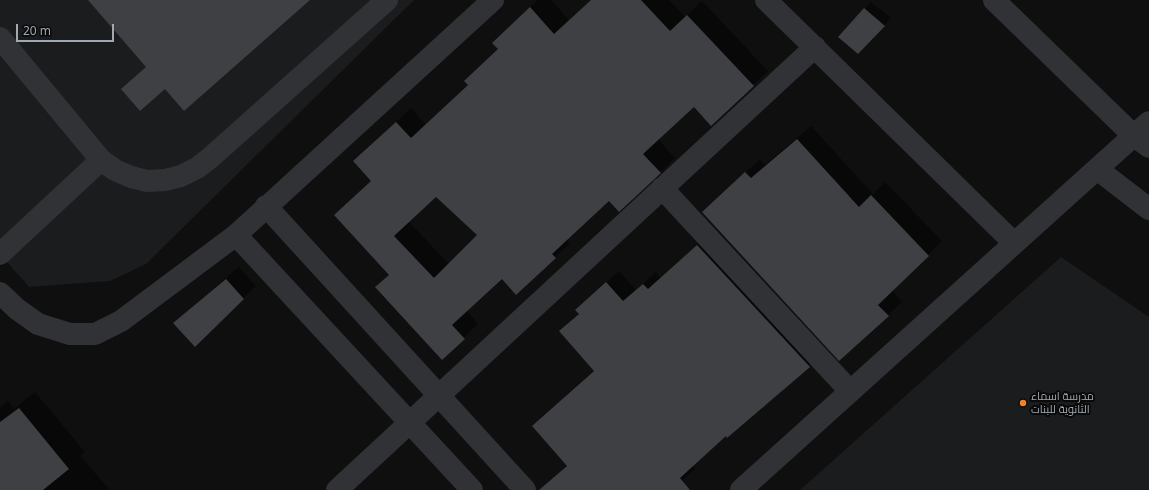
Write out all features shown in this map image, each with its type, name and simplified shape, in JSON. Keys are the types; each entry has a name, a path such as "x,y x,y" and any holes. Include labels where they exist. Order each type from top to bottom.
{"street":[{"path":"0,38 101,160 115,170 131,177 147,181 165,180 181,176 197,168 387,0"},
{"path":"0,293 17,309 38,324 70,334 95,334 121,321 236,235 493,0"},
{"path":"766,0 1014,243"},
{"path":"740,490 1097,169 1144,135 994,0"},
{"path":"337,490 815,47"},
{"path":"0,254 101,160"},
{"path":"1097,169 1149,209"},
{"path":"662,188 850,392"},
{"path":"266,206 525,490"},
{"path":"236,235 472,490"}],"shaded area":[{"path":"0,0 414,0 146,264 110,281 29,287 0,254"},
{"name":"مدرسة اسماء الثانوية للبنات","path":"1061,257 1149,317 1149,490 800,490"}],"building":[{"path":"88,0 310,0 184,111 165,89 140,111 121,89 146,67"},
{"path":"591,0 641,0 670,31 687,15 754,86 711,126 694,107 643,154 661,173 619,212 609,201 552,254 556,258 516,295 502,279 452,325 465,339 442,360 375,287 389,275 334,215 371,181 353,161 396,122 411,138 468,85 464,81 498,49 492,43 530,7 554,34","holes":["436,197 477,235 434,278 394,236"]},
{"path":"864,8 885,26 858,54 838,37"},
{"path":"797,139 859,207 871,195 929,256 878,305 889,316 839,361 702,212 745,172 751,178"},
{"path":"697,245 810,367 727,438 726,436 680,478 690,490 539,490 567,466 532,426 594,371 559,331 579,314 575,310 606,282 623,301 643,284 648,289"},
{"path":"226,279 244,299 195,347 173,323"},
{"path":"19,408 69,469 43,490 0,490 0,422"}],"place":[{"name":"مدرسة اسماء الثانوية للبنات","path":"1023,403"}]}
